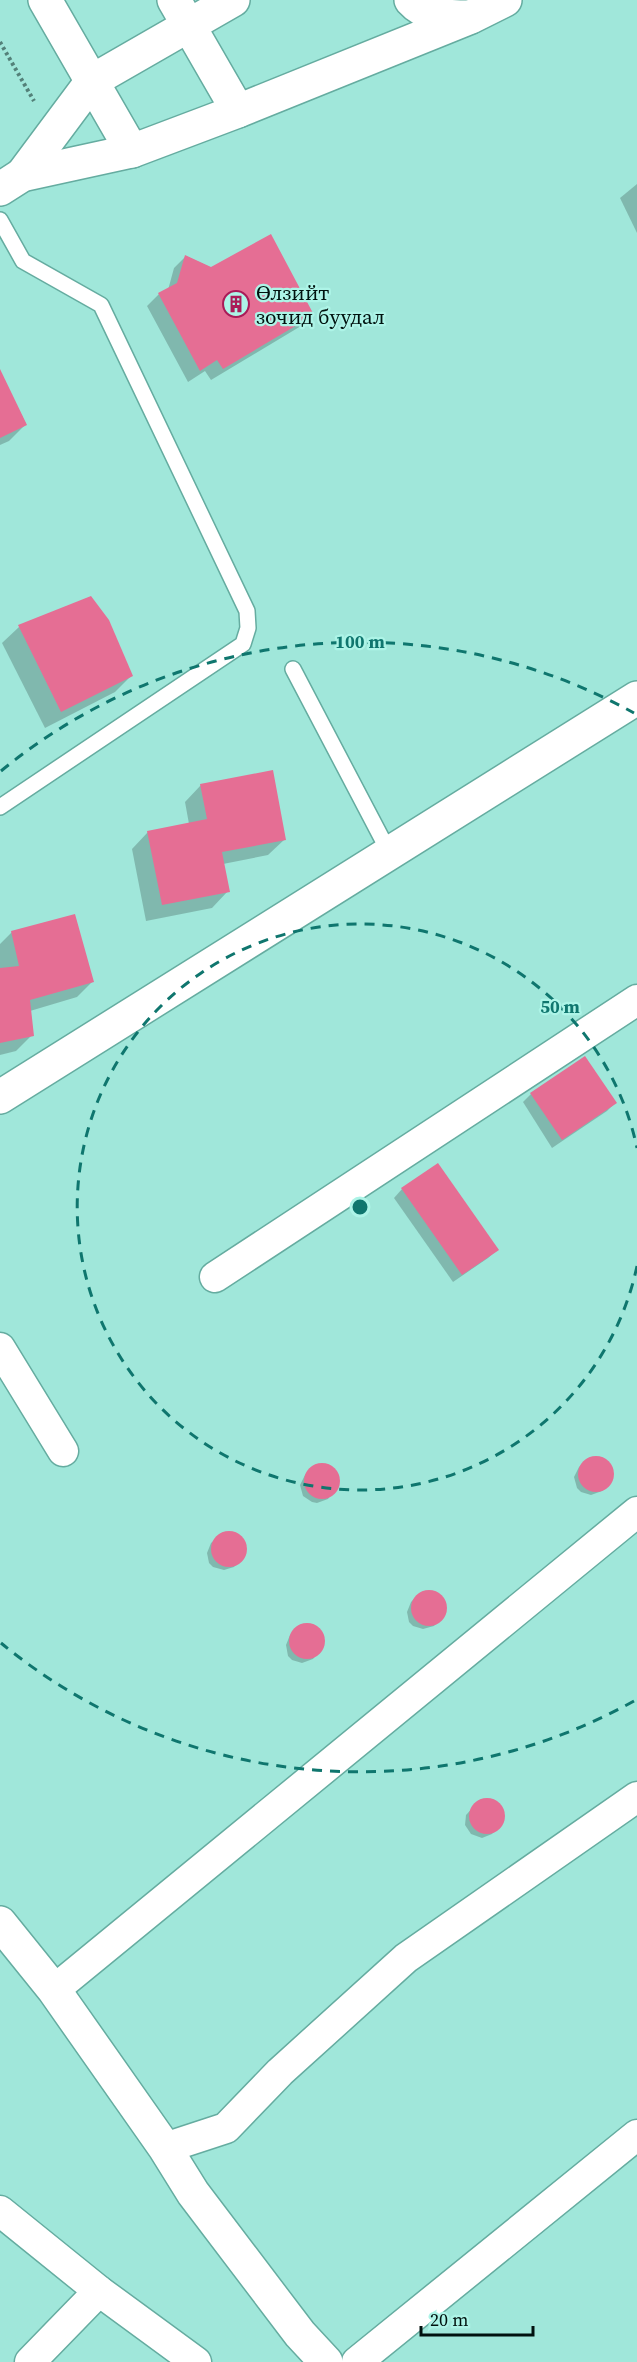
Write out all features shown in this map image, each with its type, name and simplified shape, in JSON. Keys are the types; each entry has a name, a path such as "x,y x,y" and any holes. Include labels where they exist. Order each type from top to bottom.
{"street":[{"path":"45,0 132,151"},
{"path":"11,182 92,81 181,13 232,0"},
{"path":"411,0 415,5 442,17 471,17"},
{"path":"11,182 132,151 471,17 505,0"},
{"path":"181,13 238,111"},
{"path":"0,1097 637,698"},
{"path":"215,1277 637,1000"},
{"path":"0,1348 63,1451"},
{"path":"54,1990 637,1512"},
{"path":"165,2148 226,2128 280,2072 405,1958 637,1797"},
{"path":"0,1923 54,1990 165,2148 193,2193 300,2334 326,2362"},
{"path":"357,2362 637,2135"},
{"path":"0,2211 99,2291 196,2362"},
{"path":"30,2362 99,2291"}],"lane":[{"path":"0,220 23,261 101,305 247,611 248,628 243,644 0,807"},
{"path":"293,669 390,854"}],"building":[{"name":"Өлзийт зочид буудал","path":"271,234 314,315 223,369 217,360 200,371 158,293 177,283 185,255 211,267"},
{"path":"0,369 27,425 0,438"},
{"path":"91,596 109,620 133,676 61,712 18,625"},
{"path":"273,770 286,840 222,852 230,892 162,905 147,831 207,819 200,784"},
{"path":"75,914 94,982 30,1000 34,1036 0,1043 0,968 19,966 11,931"},
{"path":"585,1056 617,1103 562,1140 530,1093"},
{"path":"438,1163 499,1250 462,1275 401,1188"},
{"path":"596,1456 609,1461 614,1474 609,1487 596,1492 583,1487 578,1474 583,1461"},
{"path":"322,1463 335,1468 340,1481 335,1494 322,1499 309,1494 304,1481 309,1468"},
{"path":"229,1531 242,1536 247,1549 242,1562 229,1567 216,1562 211,1549 216,1536"},
{"path":"429,1590 442,1595 447,1608 442,1621 429,1626 416,1621 411,1608 416,1595"},
{"path":"307,1623 320,1628 325,1641 320,1654 307,1659 294,1654 289,1641 294,1628"},
{"path":"487,1798 500,1803 505,1816 500,1829 487,1834 474,1829 469,1816 474,1803"}],"place":[{"name":"Өлзийт зочид буудал","path":"236,304"}]}
